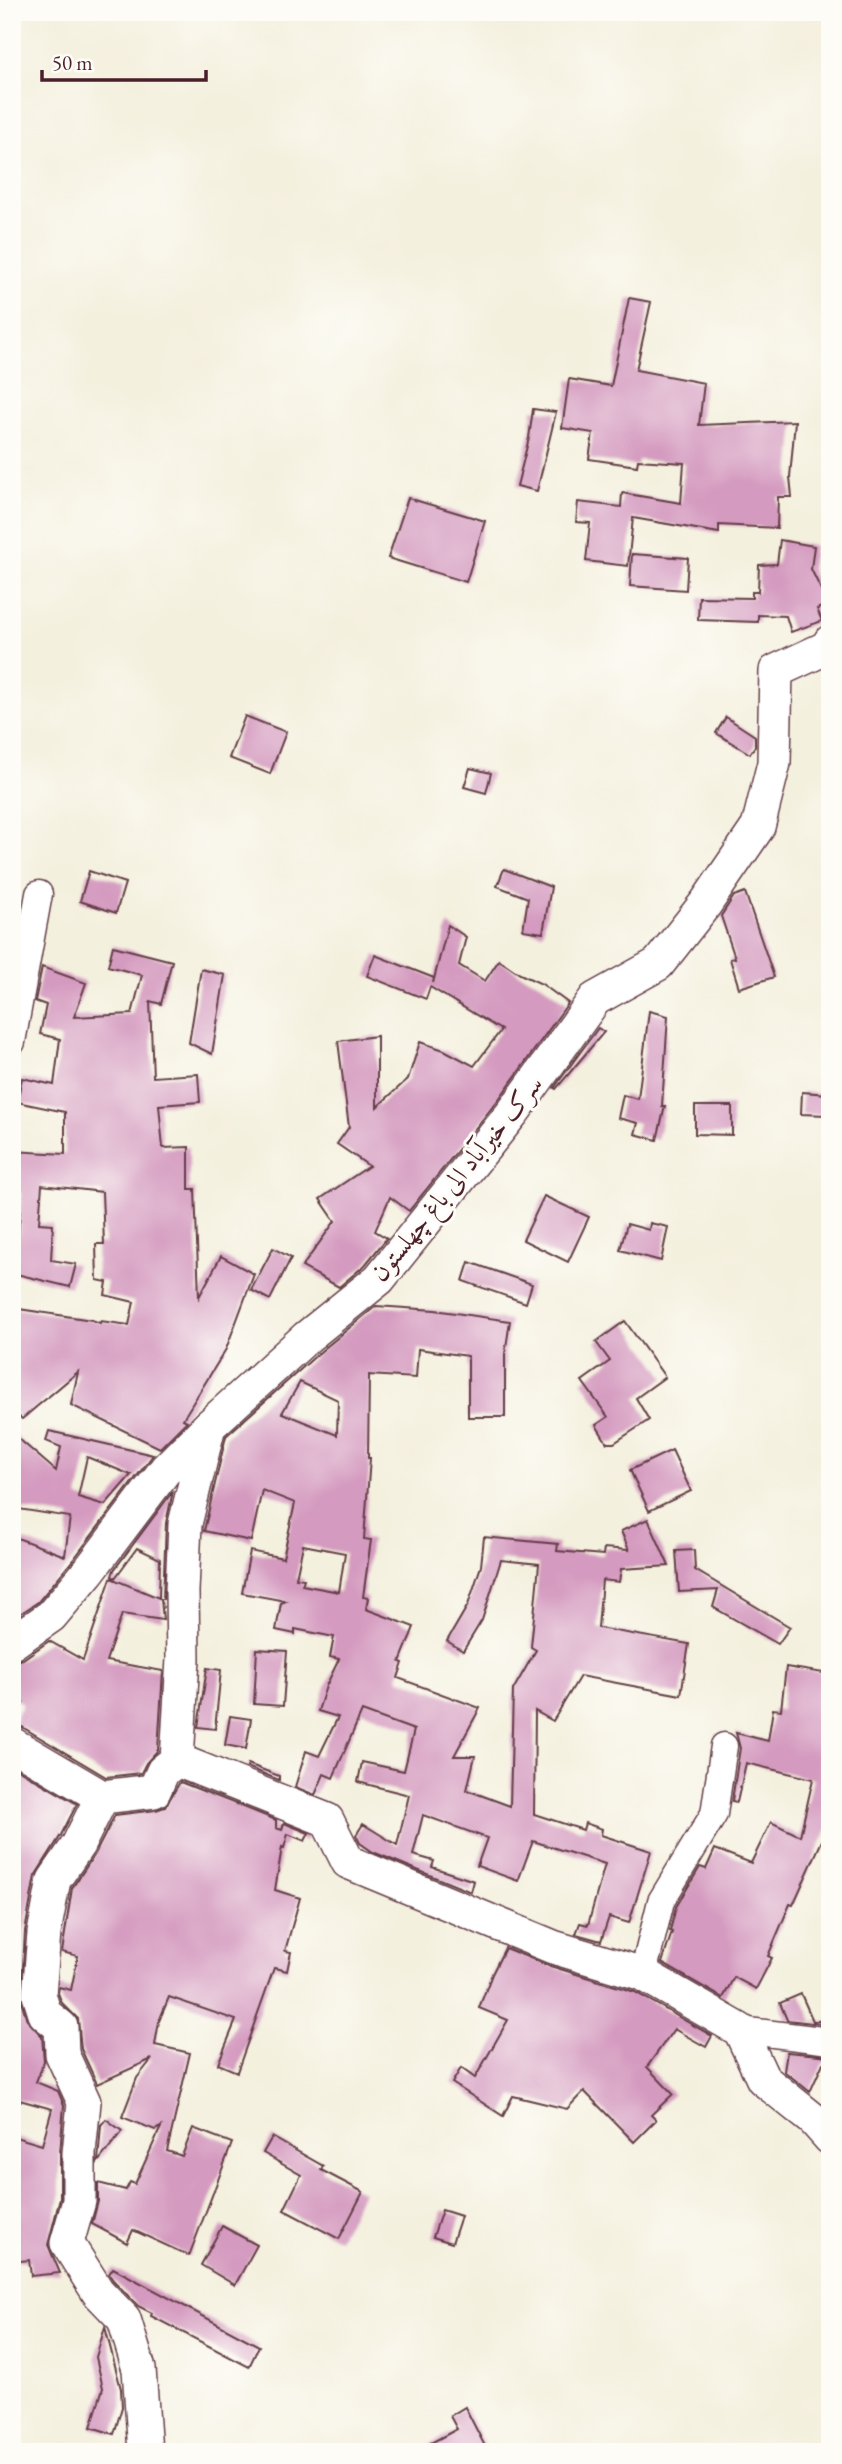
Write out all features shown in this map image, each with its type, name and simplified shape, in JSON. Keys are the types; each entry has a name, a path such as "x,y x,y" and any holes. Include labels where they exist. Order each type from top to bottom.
{"street":[{"name":"سرک خیرآباد الی باغ چهلستون","path":"209,1426 307,1337 379,1279 514,1111 595,999 659,964 706,903 758,827 774,763 776,671 828,647 830,642"},
{"path":"12,1042 39,894"},
{"path":"12,1643 51,1616 166,1469 209,1426"},
{"path":"12,1744 102,1797 154,1791 163,1771 177,1760 183,1659 185,1524 209,1426"},
{"path":"643,1974 661,1900 714,1814 724,1746"},
{"path":"177,1760 327,1820 348,1862 553,1947 643,1974 740,2030 830,2041"},
{"path":"102,1797 78,1844 54,1880 44,1933 39,1995 45,2014 61,2027 62,2054 84,2102 79,2153 79,2200 67,2243 98,2292 124,2319 139,2369 145,2452"},
{"path":"740,2030 763,2079 814,2120 830,2138"}],"building":[{"path":"629,298 651,302 636,370 704,383 699,425 795,421 790,477 792,497 778,497 777,528 719,525 719,533 633,518 628,566 586,561 590,523 576,522 578,502 621,507 622,493 681,503 684,463 638,460 637,466 589,459 593,433 562,428 569,379 611,386"},
{"path":"533,409 556,412 537,491 517,486"},
{"path":"408,498 485,521 466,582 388,558"},
{"path":"780,540 814,546 811,569 828,604 817,609 822,621 791,632 786,616 758,615 758,622 698,620 699,597 752,598 752,592 758,592 759,565 777,564"},
{"path":"632,554 688,558 686,590 630,586"},
{"path":"245,716 286,732 270,774 229,758"},
{"path":"726,717 755,736 755,746 750,754 716,733"},
{"path":"470,768 491,773 486,793 464,787"},
{"path":"504,869 551,887 543,933 523,930 528,898 497,886"},
{"path":"89,871 125,883 116,913 80,901"},
{"path":"745,892 774,977 739,988 730,959 735,958 721,916 734,896"},
{"path":"448,925 466,937 459,965 485,981 499,960 542,984 568,1003 499,1099 409,1211 390,1197 375,1231 387,1238 365,1265 339,1287 302,1267 335,1221 320,1199 369,1166 337,1144 349,1127 338,1041 377,1036 377,1107 408,1079 420,1042 444,1050 474,1066 501,1030 430,987 426,999 367,976 375,955 434,978 433,983"},
{"path":"113,946 172,961 161,1004 150,1001 153,1077 198,1074 200,1102 159,1105 163,1148 189,1147 189,1189 195,1189 199,1297 221,1256 254,1274 226,1349 183,1419 187,1421 160,1448 71,1405 78,1372 22,1419 12,1411 12,1308 100,1323 129,1325 134,1302 105,1295 107,1282 97,1280 96,1244 104,1244 102,1192 42,1185 39,1223 53,1224 51,1260 76,1264 70,1287 12,1273 15,1240 18,1240 21,1192 14,1193 12,1151 65,1154 65,1112 17,1102 22,1078 54,1085 60,1039 40,1034 46,1005 35,1001 42,967 86,983 74,1017 132,1014 142,975 108,966"},
{"path":"201,969 225,975 212,1054 189,1043"},
{"path":"649,1011 668,1016 662,1106 665,1106 657,1140 635,1134 638,1123 618,1118 623,1095 638,1099"},
{"path":"598,1028 604,1032 556,1089 554,1088"},
{"path":"802,1092 828,1094 826,1115 801,1114"},
{"path":"695,1106 732,1106 732,1135 695,1134"},
{"path":"544,1196 589,1217 568,1262 523,1240"},
{"path":"650,1223 668,1227 661,1261 620,1250 627,1224 649,1230"},
{"path":"273,1248 291,1258 270,1300 251,1290"},
{"path":"469,1262 532,1284 526,1303 463,1281"},
{"path":"376,1306 435,1310 510,1321 505,1354 505,1417 468,1417 468,1356 418,1349 416,1378 369,1375 370,1458 364,1539 371,1540 363,1597 368,1598 366,1609 414,1627 400,1662 403,1663 398,1678 480,1708 454,1756 475,1756 467,1790 510,1806 513,1690 536,1650 531,1647 539,1564 501,1560 482,1620 463,1651 447,1641 468,1605 481,1566 484,1537 558,1544 557,1551 603,1555 604,1548 629,1550 621,1531 648,1519 669,1566 621,1569 619,1582 602,1580 598,1628 689,1644 681,1695 580,1676 553,1721 535,1711 534,1814 583,1830 585,1823 602,1829 601,1835 651,1851 629,1923 609,1917 601,1941 576,1934 580,1923 588,1925 605,1864 533,1841 518,1881 477,1866 487,1838 423,1815 413,1855 434,1861 432,1867 474,1881 471,1892 373,1852 360,1843 356,1835 363,1824 397,1845 409,1795 358,1782 362,1762 404,1771 414,1730 362,1711 333,1778 324,1774 315,1795 295,1787 306,1751 319,1756 338,1717 318,1711 339,1659 330,1657 334,1637 295,1629 295,1634 276,1630 281,1603 286,1601 242,1593 250,1551 283,1558 295,1503 262,1490 251,1541 204,1531 226,1436","holes":["300,1382 338,1400 337,1435 282,1413","303,1545 345,1553 339,1592 302,1585 304,1579 296,1578"]},
{"path":"625,1321 665,1377 636,1398 649,1420 614,1443 607,1443 596,1425 608,1417 582,1381 610,1361 596,1342"},
{"path":"49,1431 153,1455 38,1602 12,1619 12,1536 65,1556 70,1517 12,1508 12,1433 56,1471 61,1447 46,1441","holes":["87,1457 131,1475 105,1505 78,1497"]},
{"path":"672,1450 691,1491 649,1511 630,1470"},
{"path":"173,1491 166,1523 161,1599 163,1620 122,1614 106,1661 163,1671 158,1750 141,1773 106,1777 22,1727 12,1725 23,1703 12,1698 12,1662 23,1659 49,1641 83,1660 111,1578 159,1598 160,1559 137,1548 115,1578 112,1576"},
{"path":"694,1550 695,1570 790,1627 778,1644 713,1607 718,1590 679,1592 676,1551"},
{"path":"257,1649 287,1651 283,1706 254,1704"},
{"path":"786,1667 830,1674 830,1823 793,1905 790,1904 768,1956 772,1958 756,1989 734,1977 723,1998 662,1963 672,1932 670,1931 676,1907 700,1867 706,1869 715,1849 751,1863 771,1822 800,1836 813,1779 746,1763 737,1802 732,1801 740,1748 736,1733 768,1741 773,1709 781,1710"},
{"path":"207,1668 221,1670 215,1729 198,1727"},
{"path":"230,1716 251,1719 246,1749 225,1745"},
{"path":"248,1764 279,1776 279,1780 247,1767"},
{"path":"12,1766 77,1804 35,1876 25,1931 21,2000 27,2020 42,2036 44,2061 36,2082 58,2091 64,2105 60,2198 48,2245 60,2273 31,2276 29,2260 12,2262 12,2136 42,2145 52,2109 12,2098 12,1863 16,1855 12,1850"},
{"path":"180,1782 276,1820 276,1828 282,1830 284,1823 309,1833 305,1841 288,1834 284,1848 282,1847 275,1890 300,1898 285,1951 291,1952 287,1971 274,1968 237,2072 218,2064 236,2020 169,1997 159,2021 155,2045 190,2053 167,2151 182,2156 193,2128 232,2143 189,2256 133,2230 127,2243 92,2224 98,2201 98,2183 126,2190 130,2182 135,2184 161,2127 155,2130 122,2117 137,2078 152,2059 97,2084 81,2049 78,2019 62,2003 58,1993 59,1987 71,1990 78,1956 62,1952 72,1888 95,1854 115,1815 165,1807"},
{"path":"505,1948 547,1965 635,1992 712,2036 706,2047 674,2029 647,2067 673,2094 651,2115 656,2120 634,2142 584,2091 567,2109 513,2096 503,2116 452,2083 461,2068 475,2078 508,2020 479,2008"},
{"path":"801,1994 813,2021 830,2021 830,2025 787,2020 780,2003"},
{"path":"787,2052 830,2056 830,2064 823,2063 810,2092 784,2071"},
{"path":"106,2119 122,2131 98,2162 101,2125"},
{"path":"272,2137 323,2166 321,2170 363,2192 339,2239 284,2210 301,2175 263,2153"},
{"path":"442,2210 461,2216 452,2243 433,2237"},
{"path":"222,2226 257,2245 235,2285 201,2265"},
{"path":"113,2268 259,2346 249,2367 151,2316 152,2313 138,2306 113,2280 109,2274"},
{"path":"105,2327 121,2389 122,2407 114,2434 91,2427 103,2388 96,2357"},
{"path":"465,2407 488,2452 414,2452 457,2429 450,2416"}]}
